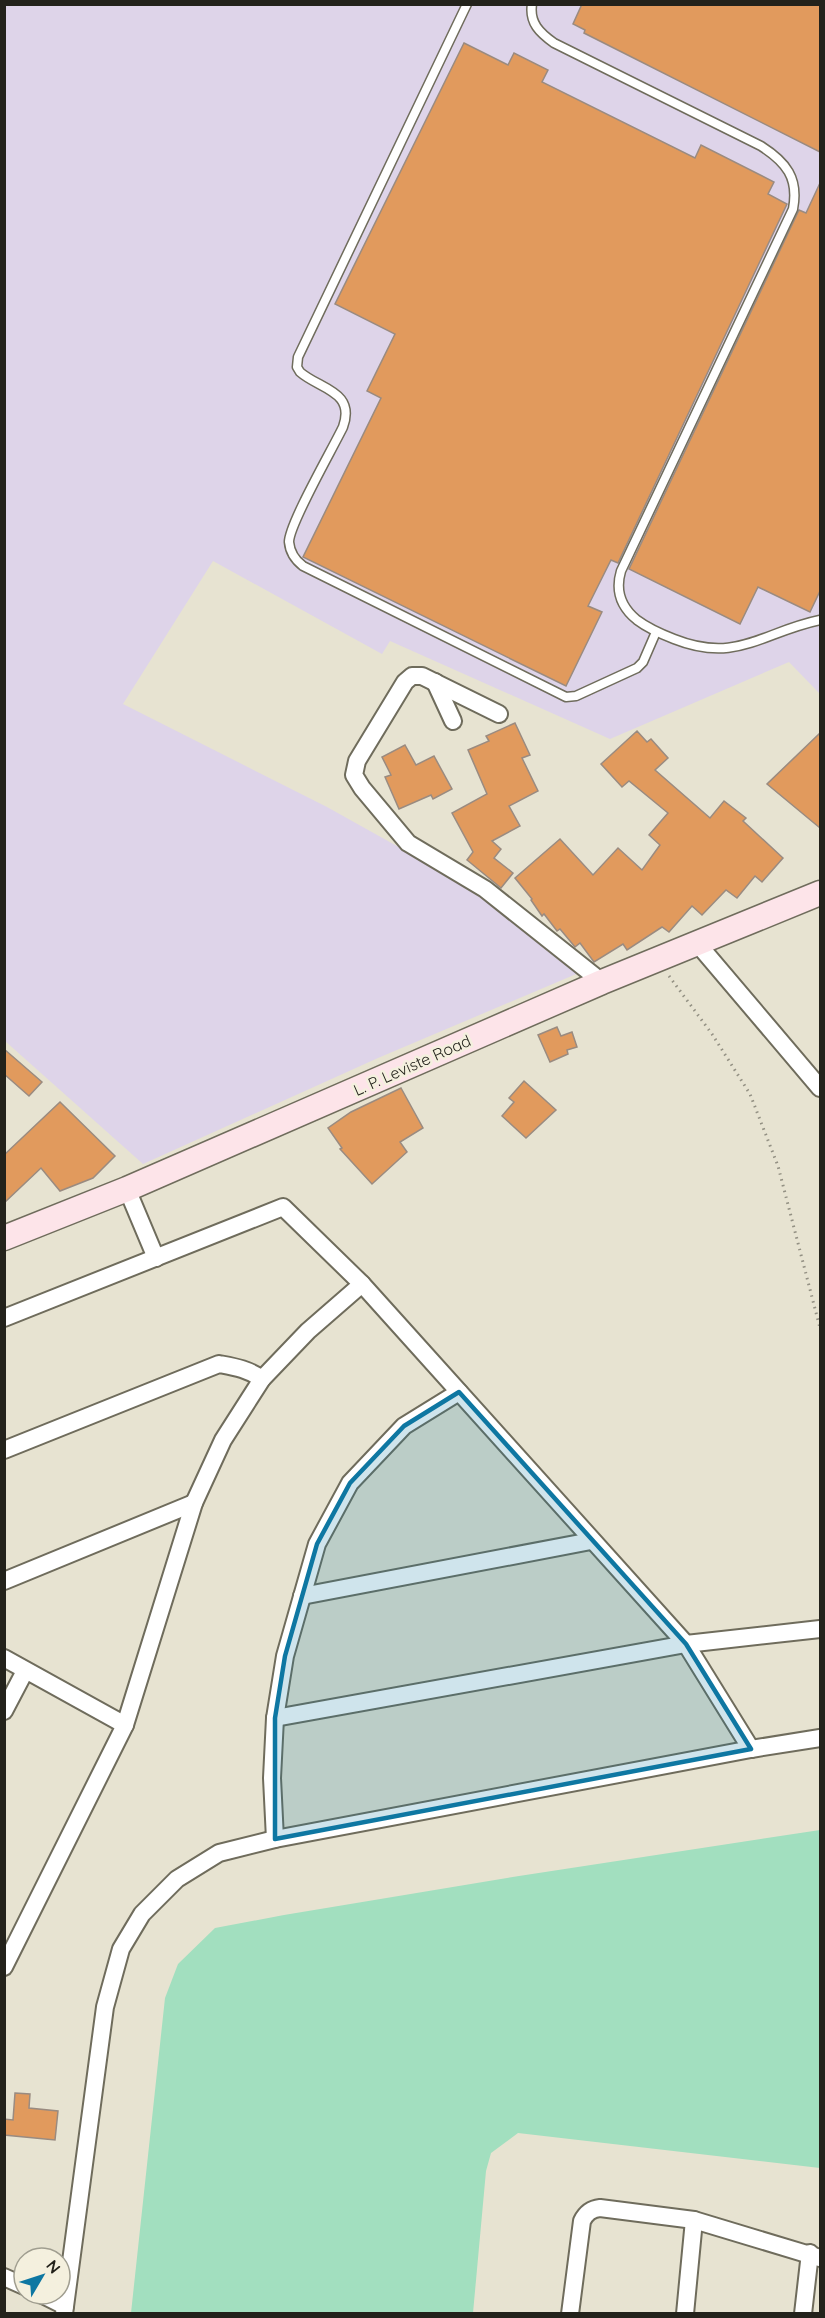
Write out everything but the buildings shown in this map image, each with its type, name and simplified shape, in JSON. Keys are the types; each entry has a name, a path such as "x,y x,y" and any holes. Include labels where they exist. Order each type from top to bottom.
{"main road":[{"name":"L. P. Leviste Road","path":"4,1238 127,1189 602,982 820,893"}],"street":[{"path":"500,714 435,682 417,675 412,676 405,682 355,767 354,774 357,782 408,843 485,889 602,982"},
{"path":"435,682 453,721"},
{"path":"697,943 820,1088"},
{"path":"127,1189 156,1258"},
{"path":"4,1318 283,1207 362,1284 686,1644 751,1749"},
{"path":"4,1967 125,1725 194,1503 223,1440 262,1379 308,1331 362,1284"},
{"path":"4,1450 219,1364 240,1368 262,1379"},
{"path":"275,1839 273,1778 275,1718 285,1656 317,1544 350,1483 404,1426 459,1392"},
{"path":"4,1581 194,1503"},
{"path":"302,1596 591,1541"},
{"path":"275,1718 686,1644 820,1629"},
{"path":"4,1658 125,1725"},
{"path":"4,1711 25,1671"},
{"path":"65,2310 105,2007 121,1949 142,1914 177,1879 219,1853 275,1839 820,1738"},
{"path":"570,2313 582,2221 589,2212 600,2208 694,2220 815,2256 803,2313"},
{"path":"685,2313 694,2220"}],"lane":[{"path":"467,4 298,357 297,367 300,372 331,390 341,399 346,416 343,427 292,530 291,551 293,557 303,566 566,697 576,696 637,668 643,662 657,632"},
{"path":"532,4 532,21 540,33 554,43 761,146 773,154 784,166 792,177 796,193 793,208 621,572 618,590 620,598 634,617 657,632 689,645 716,650 750,644 820,620"}],"path":[{"path":"657,960 712,1034 750,1094 778,1166 820,1328"}],"highlighted area":[{"path":"459,1392 686,1644 751,1749 275,1839 275,1718 285,1656 317,1544 350,1483 404,1426"}],"shaded area":[{"path":"5,5 820,5 820,694 789,662 610,739 390,641 382,654 213,561 123,704 327,807 481,893 581,972 378,1058 143,1164 5,1041"}],"green space":[{"path":"820,1830 820,2168 518,2133 491,2153 486,2171 473,2313 131,2313 165,1998 178,1964 215,1928 519,1876"}]}
